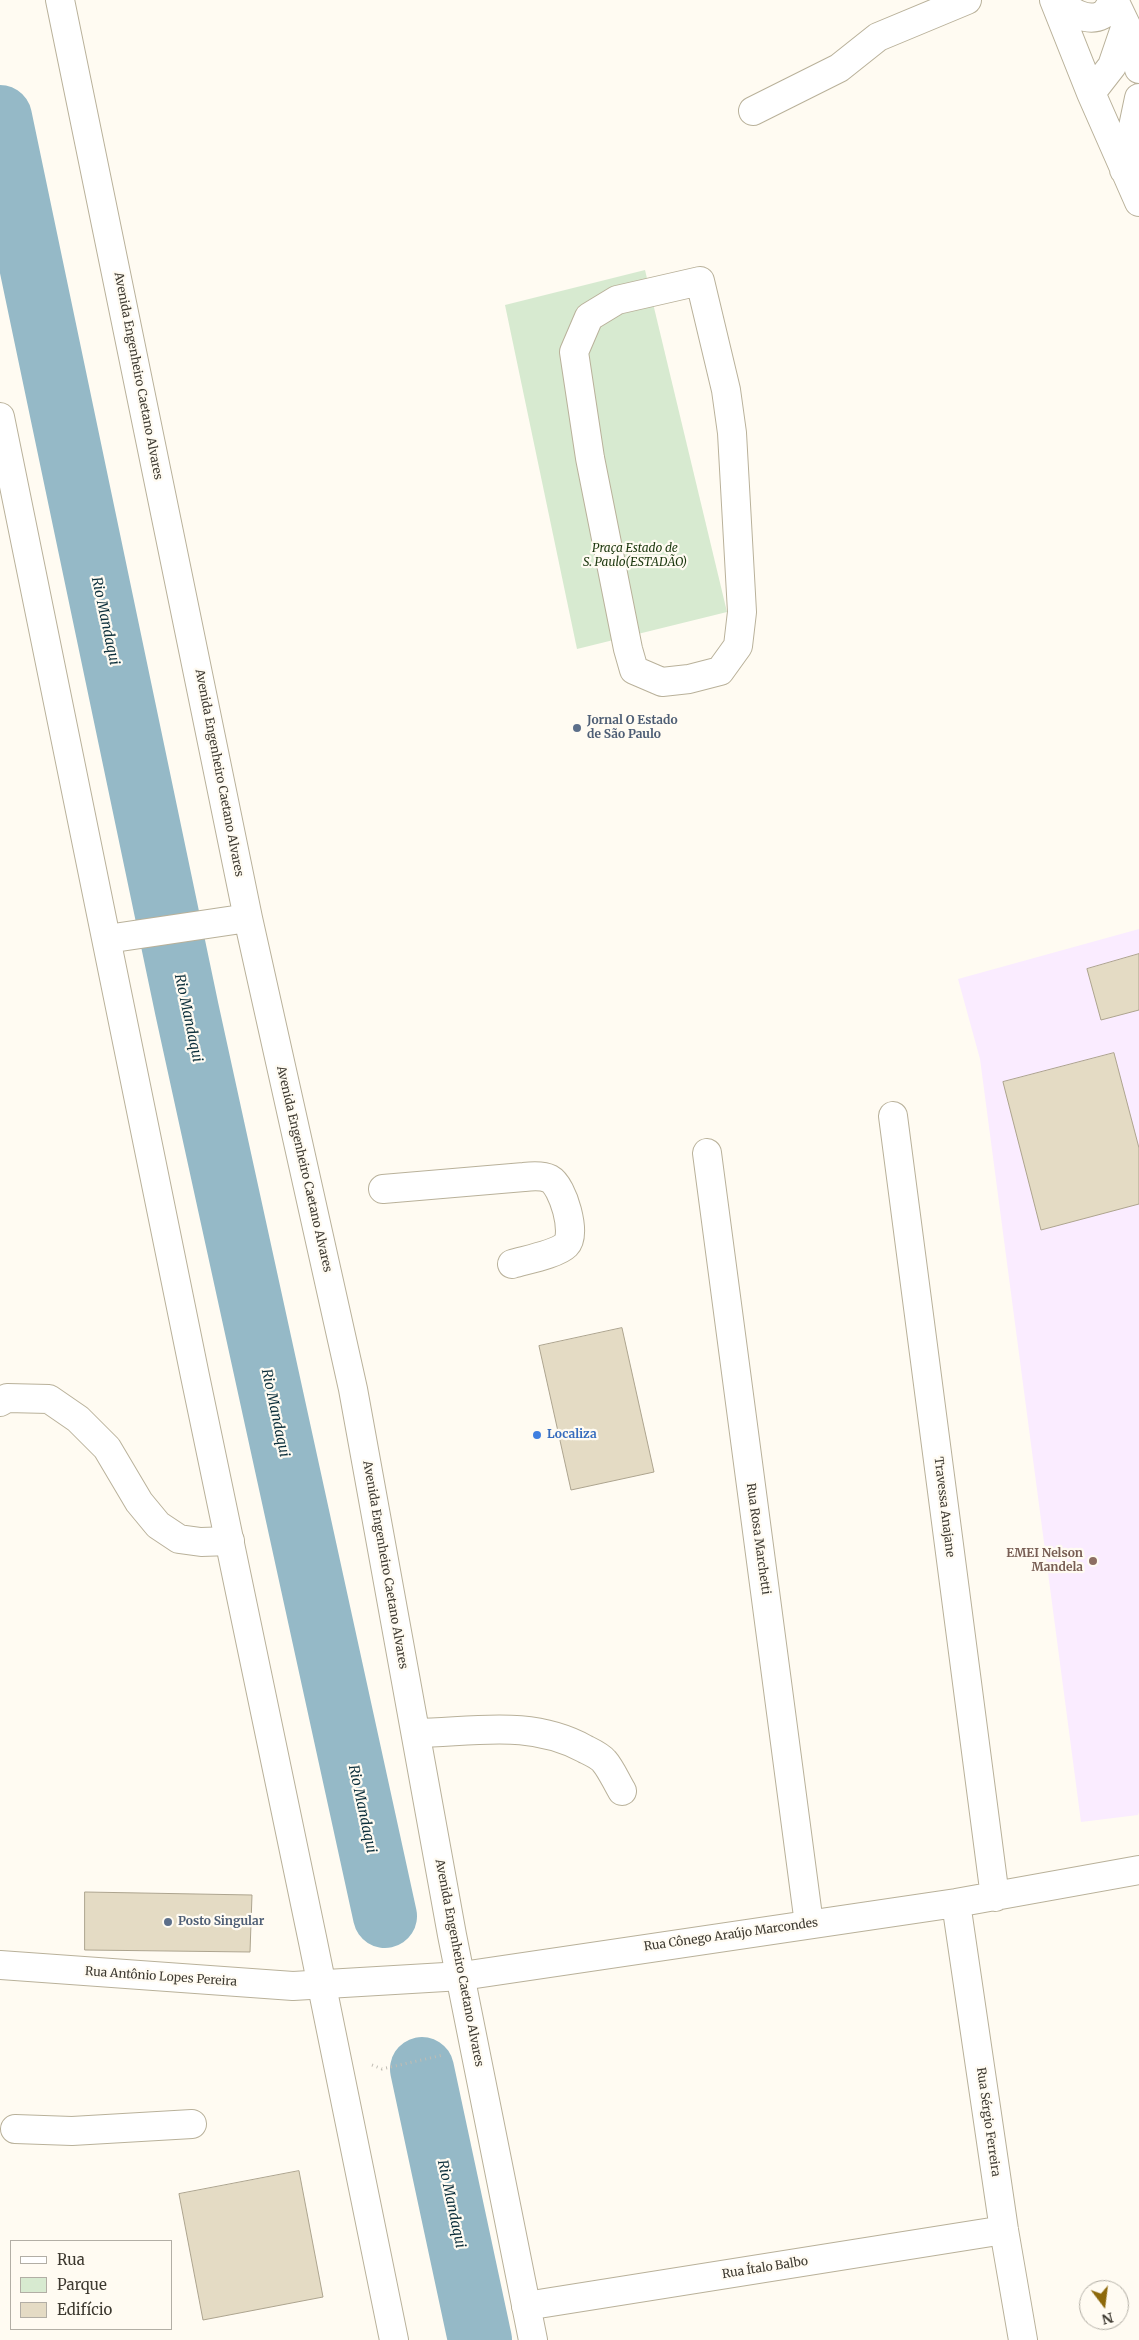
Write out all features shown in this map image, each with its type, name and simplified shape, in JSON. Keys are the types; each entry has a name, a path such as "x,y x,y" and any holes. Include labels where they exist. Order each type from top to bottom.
{"main road":[{"name":"Avenida Engenheiro Caetano Alvares","path":"60,0 248,918 353,1389 416,1733 533,2340"},
{"path":"753,111 839,68 878,38 967,0"},
{"path":"1054,0 1091,94 1139,202"},
{"path":"1060,0 1068,10 1092,18 1103,15 1114,0 1126,25 1139,68"},
{"path":"1091,94 1112,66 1126,25"},
{"path":"1124,170 1139,98"},
{"path":"700,281 726,390 732,433 742,612 738,646 720,671 689,679 662,682 634,670 628,649 590,458 574,352 589,317 617,300 700,281"},
{"path":"0,418 192,1366 230,1541 394,2340"},
{"path":"106,939 248,918"},
{"name":"Travessa Anajane","path":"892,1116 995,1897"},
{"name":"Rua Rosa Marchetti","path":"707,1153 809,1924"},
{"path":"383,1189 540,1176 551,1180 559,1188 570,1224 571,1236 568,1244 560,1250 512,1264"},
{"path":"0,1402 7,1398 49,1399 78,1419 107,1448 139,1502 158,1525 179,1539 201,1542 230,1541"},
{"path":"416,1733 458,1732 492,1728 530,1730 575,1743 604,1759 622,1791"},
{"name":"Rua Cônego Araújo Marcondes","path":"321,1986 462,1976 995,1897 1139,1870"},
{"name":"Rua Sérgio Ferreira","path":"956,1903 1004,2230 1023,2340"},
{"name":"Rua Antônio Lopes Pereira","path":"0,1965 278,1985 321,1986"},
{"path":"15,2129 72,2131 192,2124"},
{"name":"Rua Ítalo Balbo","path":"526,2306 1004,2230"}],"path":[{"path":"334,2048 382,2068 476,2048"}],"shaded area":[{"path":"1139,929 1139,1812 1138,1815 1081,1822 980,1059 958,979"}],"green space":[{"name":"Praça Estado de S. Paulo(ESTADÃO)","path":"645,270 727,612 577,649 505,305"}],"building":[{"path":"1139,954 1139,1010 1101,1020 1087,969"},
{"path":"1114,1053 1139,1148 1139,1204 1041,1230 1003,1082"},
{"path":"622,1328 654,1472 571,1490 539,1346"},
{"name":"Posto Singular","path":"85,1892 252,1895 250,1952 85,1950"},
{"path":"299,2171 323,2297 203,2320 179,2194"}],"waterway":[{"name":"Rio Mandaqui","path":"0,117 187,1010 385,1916"},
{"name":"Rio Mandaqui","path":"422,2069 480,2340"}],"place":[{"name":"Jornal O Estado de São Paulo","path":"577,728"},
{"name":"Localiza","path":"537,1435"},
{"name":"EMEI Nelson Mandela","path":"1093,1561"},
{"name":"Posto Singular","path":"168,1922"}]}
